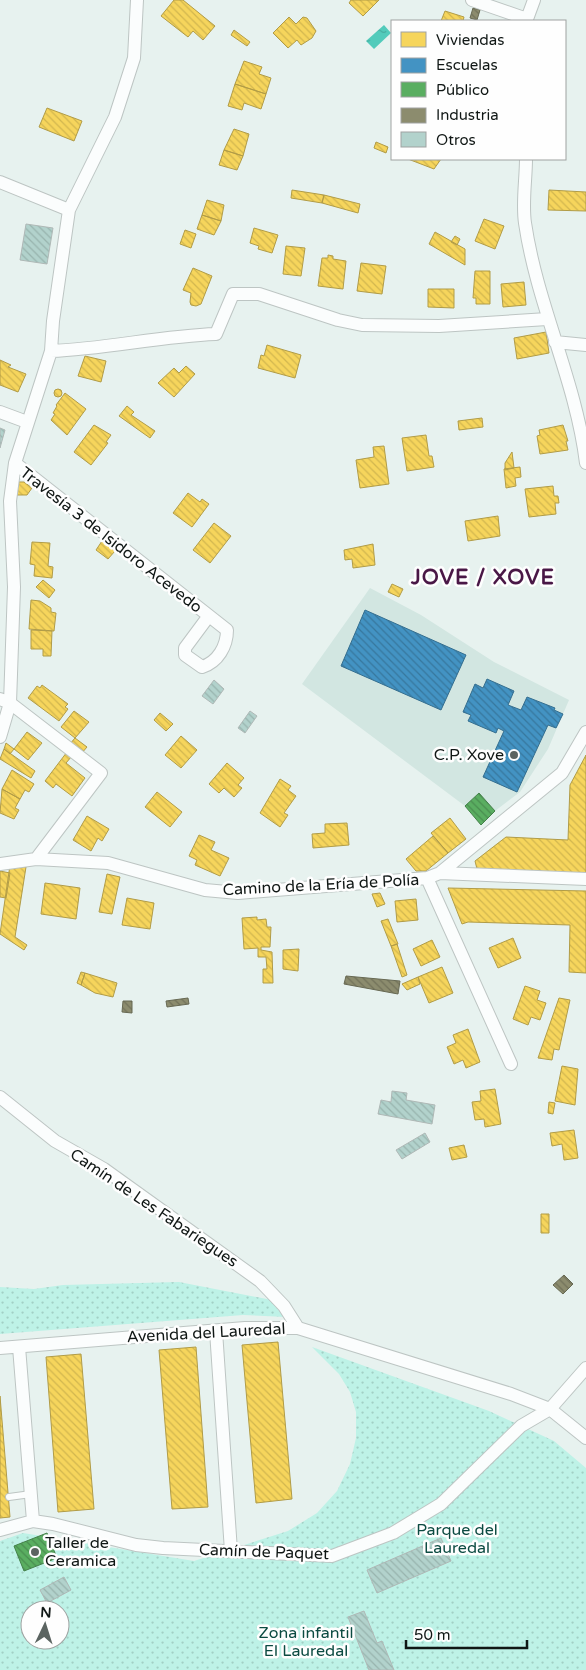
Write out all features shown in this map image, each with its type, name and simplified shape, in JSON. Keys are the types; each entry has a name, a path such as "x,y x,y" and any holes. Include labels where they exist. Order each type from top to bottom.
{"street":[{"path":"0,737 5,701 14,588 10,501 15,464 51,351 53,321 69,210 115,117 134,58 138,0"},
{"path":"472,0 527,20 534,0"},
{"path":"526,160 524,222 547,319 573,398 586,463"},
{"path":"0,182 69,210"},
{"path":"51,351 82,350 174,336 216,334 233,294 259,294 338,320 362,325 439,326 547,319"},
{"path":"555,342 586,345"},
{"path":"0,412 27,422"},
{"name":"Travesía 3 de Isidoro Acevedo","path":"15,464 208,617"},
{"path":"5,701 100,772 36,859"},
{"name":"Camino de la Ería de Polía","path":"0,864 36,859 108,863 205,890 238,893 427,878 440,873 562,773 586,732"},
{"path":"440,873 586,880"},
{"path":"427,878 511,1064"},
{"name":"Camín de Les Fabariegues","path":"0,1097 55,1141 104,1169 260,1280 284,1306 298,1328"},
{"name":"Avenida del Lauredal","path":"0,1348 216,1331 298,1328 511,1394 550,1409 586,1438"},
{"path":"216,1331 231,1552"},
{"path":"19,1347 33,1521"},
{"name":"Camín de Paquet","path":"0,1530 33,1521 54,1524 136,1545 231,1552 332,1556 393,1533 441,1504 521,1426 550,1409 586,1368"}],"lane":[{"path":"9,1497 30,1494"}],"shaded area":[{"path":"370,588 421,615 494,662 569,700 548,749 520,792 495,811 479,793 465,806 302,684"}],"green space":[{"path":"179,1282 272,1300 286,1317 243,1315 0,1334 0,1287 34,1289 63,1285"},
{"name":"Parque del Lauredal","path":"312,1347 489,1411 554,1441 586,1468 586,1670 0,1670 0,1541 23,1533 194,1561 288,1531 317,1513 337,1491 350,1464 356,1438 356,1412 350,1392 339,1374"}],"water":[{"path":"384,25 391,33 374,49 366,41"}],"building: Viviendas":[{"path":"174,0 183,0 215,26 203,40 193,31 188,37 161,16"},
{"path":"351,0 379,0 363,16 349,3"},
{"path":"445,11 464,17 463,20 441,20"},
{"path":"289,17 296,24 303,17 307,18 316,31 312,38 301,45 297,40 288,48 273,33"},
{"path":"234,30 250,42 247,46 231,35"},
{"path":"244,61 262,67 259,74 271,78 266,94 235,84"},
{"path":"235,84 266,94 261,109 244,103 242,110 228,106"},
{"path":"47,108 82,121 74,141 39,127"},
{"path":"234,129 249,134 243,156 224,150"},
{"path":"376,142 388,147 386,153 374,148"},
{"path":"224,150 243,156 237,170 219,165"},
{"path":"411,160 440,160 434,169"},
{"path":"292,190 324,195 322,203 291,198"},
{"path":"549,190 586,192 586,211 548,210"},
{"path":"324,195 360,204 358,213 322,203"},
{"path":"207,200 224,205 221,221 202,215"},
{"path":"202,215 221,221 214,235 197,229"},
{"path":"484,219 504,226 495,249 475,241"},
{"path":"254,228 278,235 272,253 258,249 259,246 250,243"},
{"path":"185,230 196,234 191,248 180,244"},
{"path":"435,232 465,249 465,265 429,244"},
{"path":"455,236 460,239 457,245 451,242"},
{"path":"286,246 305,248 301,276 283,274"},
{"path":"328,255 333,256 333,259 346,261 343,289 318,286 322,258 328,258"},
{"path":"361,263 386,266 382,294 357,291"},
{"path":"193,268 212,276 201,304 196,306 191,305 191,293 183,290"},
{"path":"475,271 490,271 490,304 476,304 476,298 473,298"},
{"path":"524,282 526,305 503,307 501,284"},
{"path":"428,289 454,289 454,308 428,307"},
{"path":"546,332 549,353 517,359 514,338"},
{"path":"267,345 301,355 295,378 258,368 261,355 264,356"},
{"path":"85,356 106,361 101,382 78,376"},
{"path":"0,360 11,365 8,367 26,374 18,392 0,385"},
{"path":"186,366 195,374 174,397 158,383 174,368 179,373"},
{"path":"58,389 62,393 58,397 54,393"},
{"path":"65,393 86,409 67,435 51,420 55,414 53,413 56,405"},
{"path":"127,406 134,412 131,415 155,431 150,438 119,416"},
{"path":"482,418 483,427 459,430 458,421"},
{"path":"94,425 111,435 106,442 108,443 91,465 74,452"},
{"path":"563,425 568,441 566,441 568,450 540,454 537,436 540,435 539,430"},
{"path":"426,435 429,456 432,456 434,467 407,471 402,438"},
{"path":"384,446 389,484 360,488 356,460 374,457 373,447"},
{"path":"512,452 514,468 505,470 505,463"},
{"path":"520,467 521,477 515,478 516,486 506,488 504,469"},
{"path":"17,482 24,482 32,488 27,495 16,495"},
{"path":"553,486 554,496 558,496 559,503 555,503 556,514 529,517 525,489"},
{"path":"188,493 200,502 202,499 209,504 192,527 173,513"},
{"path":"498,516 500,536 468,541 465,521"},
{"path":"214,523 231,536 210,563 193,550"},
{"path":"102,541 115,551 108,559 96,550"},
{"path":"32,542 50,543 48,566 53,567 52,578 34,576 35,565 30,564"},
{"path":"373,544 375,565 353,568 352,559 345,560 344,550"},
{"path":"43,580 55,590 49,598 36,587"},
{"path":"392,584 403,589 399,597 388,592"},
{"path":"31,600 40,601 51,608 51,612 56,613 54,631 29,629"},
{"path":"31,630 52,631 51,656 43,656 43,649 31,649"},
{"path":"42,685 68,704 65,707 68,709 59,721 28,698 37,686 40,688"},
{"path":"74,711 89,722 75,738 61,727"},
{"path":"160,713 173,724 166,731 154,720"},
{"path":"27,732 42,743 28,760 14,749"},
{"path":"181,736 197,750 181,768 165,755"},
{"path":"75,738 87,747 81,754 69,745"},
{"path":"6,743 14,749 10,754 4,749"},
{"path":"4,749 35,771 31,778 0,759"},
{"path":"67,752 72,756 66,763 85,778 72,796 56,784 53,788 45,781"},
{"path":"586,755 586,874 477,869 475,861 506,837 568,840 570,785"},
{"path":"227,763 244,778 238,785 242,788 234,797 224,788 219,793 209,784"},
{"path":"12,770 34,784 29,792 25,790 20,799 2,789"},
{"path":"280,779 291,786 288,790 296,796 284,813 288,815 280,827 260,813"},
{"path":"2,789 20,799 15,808 19,810 14,819 0,813"},
{"path":"157,792 182,812 170,827 145,807"},
{"path":"87,816 109,829 102,841 98,838 91,851 73,840"},
{"path":"450,818 466,839 448,853 431,833"},
{"path":"347,823 349,845 313,848 312,834 325,833 325,824"},
{"path":"199,835 215,842 211,850 229,858 220,876 195,865 197,860 189,856"},
{"path":"433,836 448,853 426,871 416,871 406,859"},
{"path":"10,865 26,867 15,937 27,945 24,950 0,934"},
{"path":"0,871 10,873 6,898 0,897"},
{"path":"107,874 120,877 112,914 99,912"},
{"path":"45,883 80,888 76,919 41,914"},
{"path":"448,888 586,891 586,973 569,972 570,925 468,922 462,924"},
{"path":"380,893 385,904 377,907 372,894"},
{"path":"127,898 154,903 150,929 122,925"},
{"path":"416,899 418,920 397,922 395,901"},
{"path":"257,917 257,920 266,919 267,927 271,927 270,947 261,947 261,950 272,952 273,983 263,983 263,969 267,969 266,957 258,957 258,948 244,949 242,918"},
{"path":"388,919 398,944 391,946 381,921"},
{"path":"513,938 521,958 498,968 489,948"},
{"path":"432,940 440,957 421,966 413,949"},
{"path":"397,944 407,975 402,977 391,946"},
{"path":"299,949 298,971 283,969 283,950"},
{"path":"442,967 453,993 429,1003 418,977"},
{"path":"81,972 85,973 81,985 77,983"},
{"path":"85,973 117,983 113,997 95,993 81,985"},
{"path":"418,977 420,984 407,990 402,984"},
{"path":"525,986 540,991 537,1000 546,1003 540,1020 531,1017 528,1025 513,1019"},
{"path":"559,998 570,1000 559,1050 554,1049 552,1060 538,1058"},
{"path":"468,1029 480,1062 466,1068 463,1060 454,1064 447,1047 456,1043 453,1035"},
{"path":"562,1066 578,1069 575,1105 555,1101"},
{"path":"495,1089 501,1124 485,1127 484,1119 475,1120 472,1102 481,1101 480,1091"},
{"path":"549,1102 555,1103 553,1114 548,1113"},
{"path":"574,1130 578,1158 564,1160 562,1144 552,1146 550,1133"},
{"path":"464,1145 467,1157 452,1160 449,1148"},
{"path":"541,1214 549,1214 549,1233 541,1233"},
{"path":"278,1342 292,1499 256,1503 242,1345"},
{"path":"196,1347 208,1507 172,1509 159,1350"},
{"path":"81,1354 94,1509 58,1512 46,1357"},
{"path":"0,1396 10,1517 0,1518"}],"building: Escuelas":[{"path":"365,610 466,655 441,710 341,666"},
{"name":"C.P. Xove","path":"487,679 514,691 508,705 521,710 527,697 555,708 554,710 563,714 556,728 548,725 517,792 483,777 504,731 498,728 496,733 468,721 471,715 463,712 475,684 483,688"}],"building: Público":[{"path":"479,793 495,811 481,825 465,806"},
{"name":"Taller de Ceramica","path":"47,1533 57,1558 24,1571 14,1546"}],"building: Industria":[{"path":"473,8 480,10 477,20 470,18"},
{"path":"346,976 400,981 398,994 344,984"},
{"path":"188,998 189,1004 167,1007 166,1001"},
{"path":"123,1001 132,1001 132,1013 122,1012"},
{"path":"564,1275 573,1284 563,1294 553,1285"}],"building: Otros":[{"path":"26,224 53,228 47,264 20,260"},
{"path":"0,428 5,430 0,448"},
{"path":"214,680 224,689 213,704 202,696"},
{"path":"250,711 257,716 245,733 238,728"},
{"path":"392,1091 407,1093 406,1100 435,1105 432,1124 378,1114 381,1100 391,1102"},
{"path":"425,1133 430,1142 402,1159 396,1150"},
{"path":"441,1538 451,1561 377,1593 367,1570"},
{"path":"64,1577 71,1590 53,1600 45,1600 40,1590"},
{"path":"364,1611 377,1643 382,1641 394,1670 369,1670 348,1617"}],"place":[{"name":"C.P. Xove","path":"514,755"},
{"name":"Taller de Ceramica","path":"35,1552"}],"district":[{"name":"JOVE / XOVE","path":"483,577"}],"park label":[{"name":"Zona infantil El Lauredal","path":"306,1642"}]}
